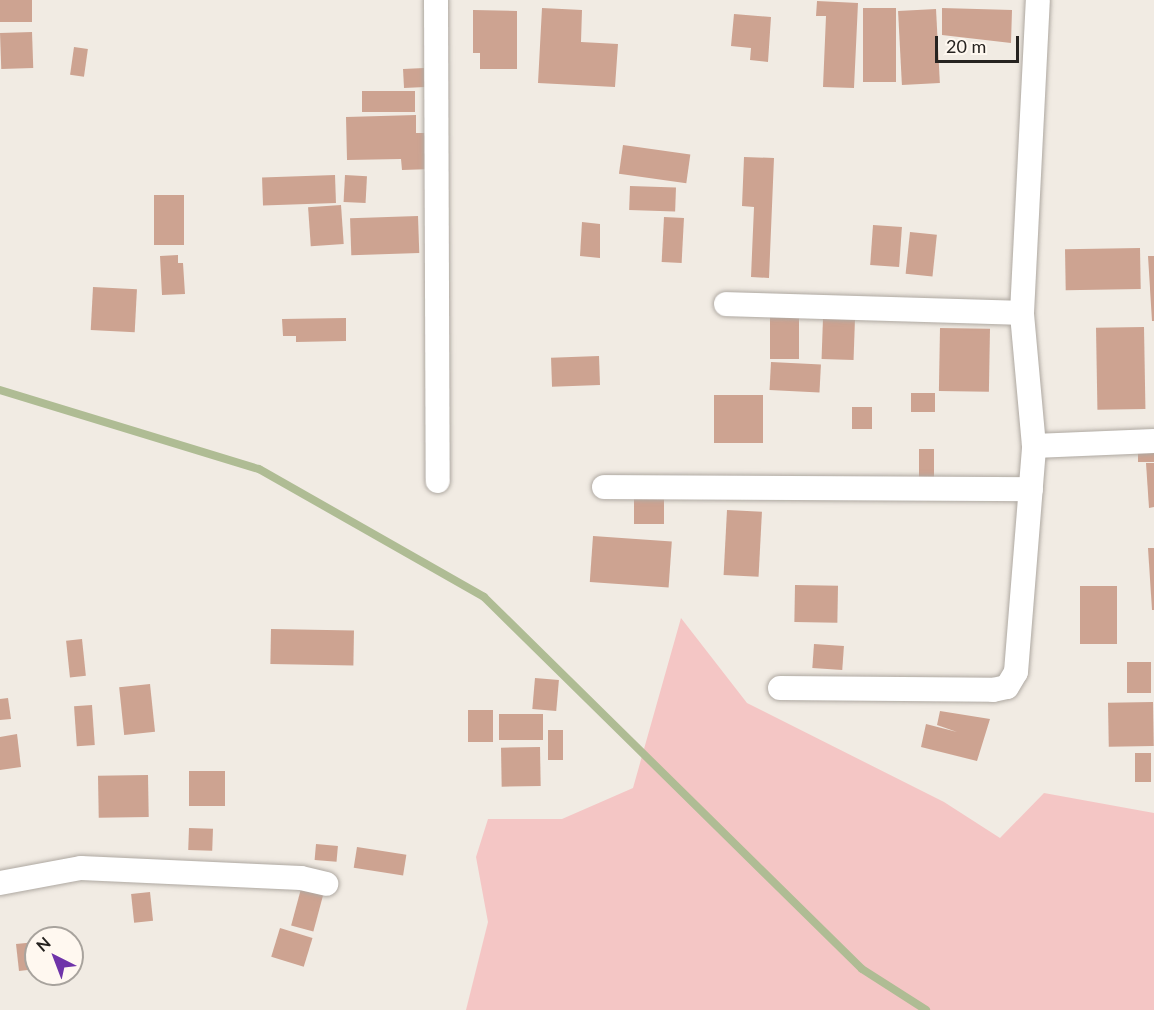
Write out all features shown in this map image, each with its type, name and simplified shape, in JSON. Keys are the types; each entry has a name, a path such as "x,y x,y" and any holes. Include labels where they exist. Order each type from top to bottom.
{"street":[{"path":"436,0 438,481"},
{"path":"780,688 1007,687 1021,647 1034,446 1022,313 1038,0"},
{"path":"726,304 1022,313"},
{"path":"1034,446 1154,441"},
{"path":"604,487 1032,489"},
{"path":"0,883 81,868 301,878 326,884"}],"shaded area":[{"path":"681,618 747,703 944,802 1000,838 1044,793 1154,813 1154,1010 466,1010 488,922 476,857 488,819 562,819 633,788"}],"building":[{"path":"0,0 32,0 32,22 0,22"},
{"path":"817,1 858,3 854,88 823,87 826,16 816,16"},
{"path":"542,8 582,10 581,42 618,44 615,87 538,83"},
{"path":"863,8 896,8 896,82 863,82"},
{"path":"942,8 1012,10 1011,43 942,35"},
{"path":"936,9 940,83 902,85 898,11"},
{"path":"473,10 517,11 517,69 480,69 480,53 473,53"},
{"path":"734,14 771,17 768,62 750,60 751,48 731,46"},
{"path":"32,32 33,68 1,69 0,33"},
{"path":"74,47 88,49 84,77 70,75"},
{"path":"424,68 425,87 404,88 403,69"},
{"path":"362,91 415,91 415,112 362,112"},
{"path":"416,115 416,133 432,133 433,169 402,170 401,159 347,160 346,117"},
{"path":"623,145 690,154 686,183 619,174"},
{"path":"744,157 774,158 769,278 751,277 754,207 742,206"},
{"path":"335,175 336,203 263,206 262,178"},
{"path":"345,175 367,176 366,203 344,202"},
{"path":"630,186 676,188 675,212 629,210"},
{"path":"154,195 184,195 184,245 154,245"},
{"path":"341,205 344,244 311,246 308,207"},
{"path":"418,216 419,253 351,255 350,218"},
{"path":"664,217 684,218 682,263 662,262"},
{"path":"582,222 600,224 600,258 580,256"},
{"path":"873,225 902,227 899,267 870,265"},
{"path":"910,232 937,235 932,277 906,274"},
{"path":"1140,248 1141,289 1066,290 1065,249"},
{"path":"178,255 178,263 183,263 185,294 162,295 160,256"},
{"path":"1148,256 1154,256 1154,321 1152,321"},
{"path":"93,287 137,289 135,332 91,330"},
{"path":"770,307 799,307 799,359 770,359"},
{"path":"346,318 346,341 296,342 296,336 283,336 282,319"},
{"path":"823,318 855,319 854,360 822,359"},
{"path":"1144,327 1145,409 1097,410 1096,328"},
{"path":"940,328 990,329 989,392 939,391"},
{"path":"599,356 600,385 552,387 551,358"},
{"path":"771,362 821,365 819,393 770,390"},
{"path":"911,393 935,393 935,412 911,412"},
{"path":"714,395 763,395 763,443 714,443"},
{"path":"852,407 872,407 872,429 852,429"},
{"path":"1138,445 1154,445 1154,462 1138,462"},
{"path":"919,449 934,449 934,477 919,477"},
{"path":"1146,463 1154,463 1154,507 1149,508"},
{"path":"634,496 664,496 664,524 634,524"},
{"path":"727,510 762,512 759,577 724,575"},
{"path":"593,536 672,542 669,587 590,582"},
{"path":"1148,548 1154,548 1154,610 1152,610"},
{"path":"795,585 838,586 837,623 794,622"},
{"path":"1080,586 1117,586 1117,644 1080,644"},
{"path":"271,629 354,630 353,665 270,664"},
{"path":"82,639 86,676 70,677 66,641"},
{"path":"814,644 844,646 842,670 812,668"},
{"path":"1127,662 1151,662 1151,693 1127,693"},
{"path":"535,678 559,680 556,711 532,709"},
{"path":"150,684 155,732 124,735 119,687"},
{"path":"8,698 11,719 0,720 0,699"},
{"path":"1153,702 1154,746 1109,747 1108,703"},
{"path":"92,705 95,745 77,746 74,706"},
{"path":"468,710 493,710 493,742 468,742"},
{"path":"940,711 990,719 977,761 921,747 926,724 957,732 937,725"},
{"path":"499,714 543,714 543,740 499,740"},
{"path":"548,730 563,730 563,760 548,760"},
{"path":"17,734 21,767 0,770 0,737"},
{"path":"540,747 541,786 502,787 501,748"},
{"path":"1135,753 1151,753 1151,782 1135,782"},
{"path":"189,771 225,771 225,806 189,806"},
{"path":"148,775 149,817 99,818 98,776"},
{"path":"189,828 213,829 212,851 188,850"},
{"path":"316,844 338,846 337,862 315,860"},
{"path":"357,847 406,855 403,876 354,868"},
{"path":"302,885 324,891 313,932 291,926"},
{"path":"150,892 153,921 134,923 131,894"},
{"path":"280,928 313,938 304,967 271,957"},
{"path":"24,943 24,970 19,971 16,944"}],"waterway":[{"path":"0,390 259,469 484,597 862,969 926,1010"}]}
